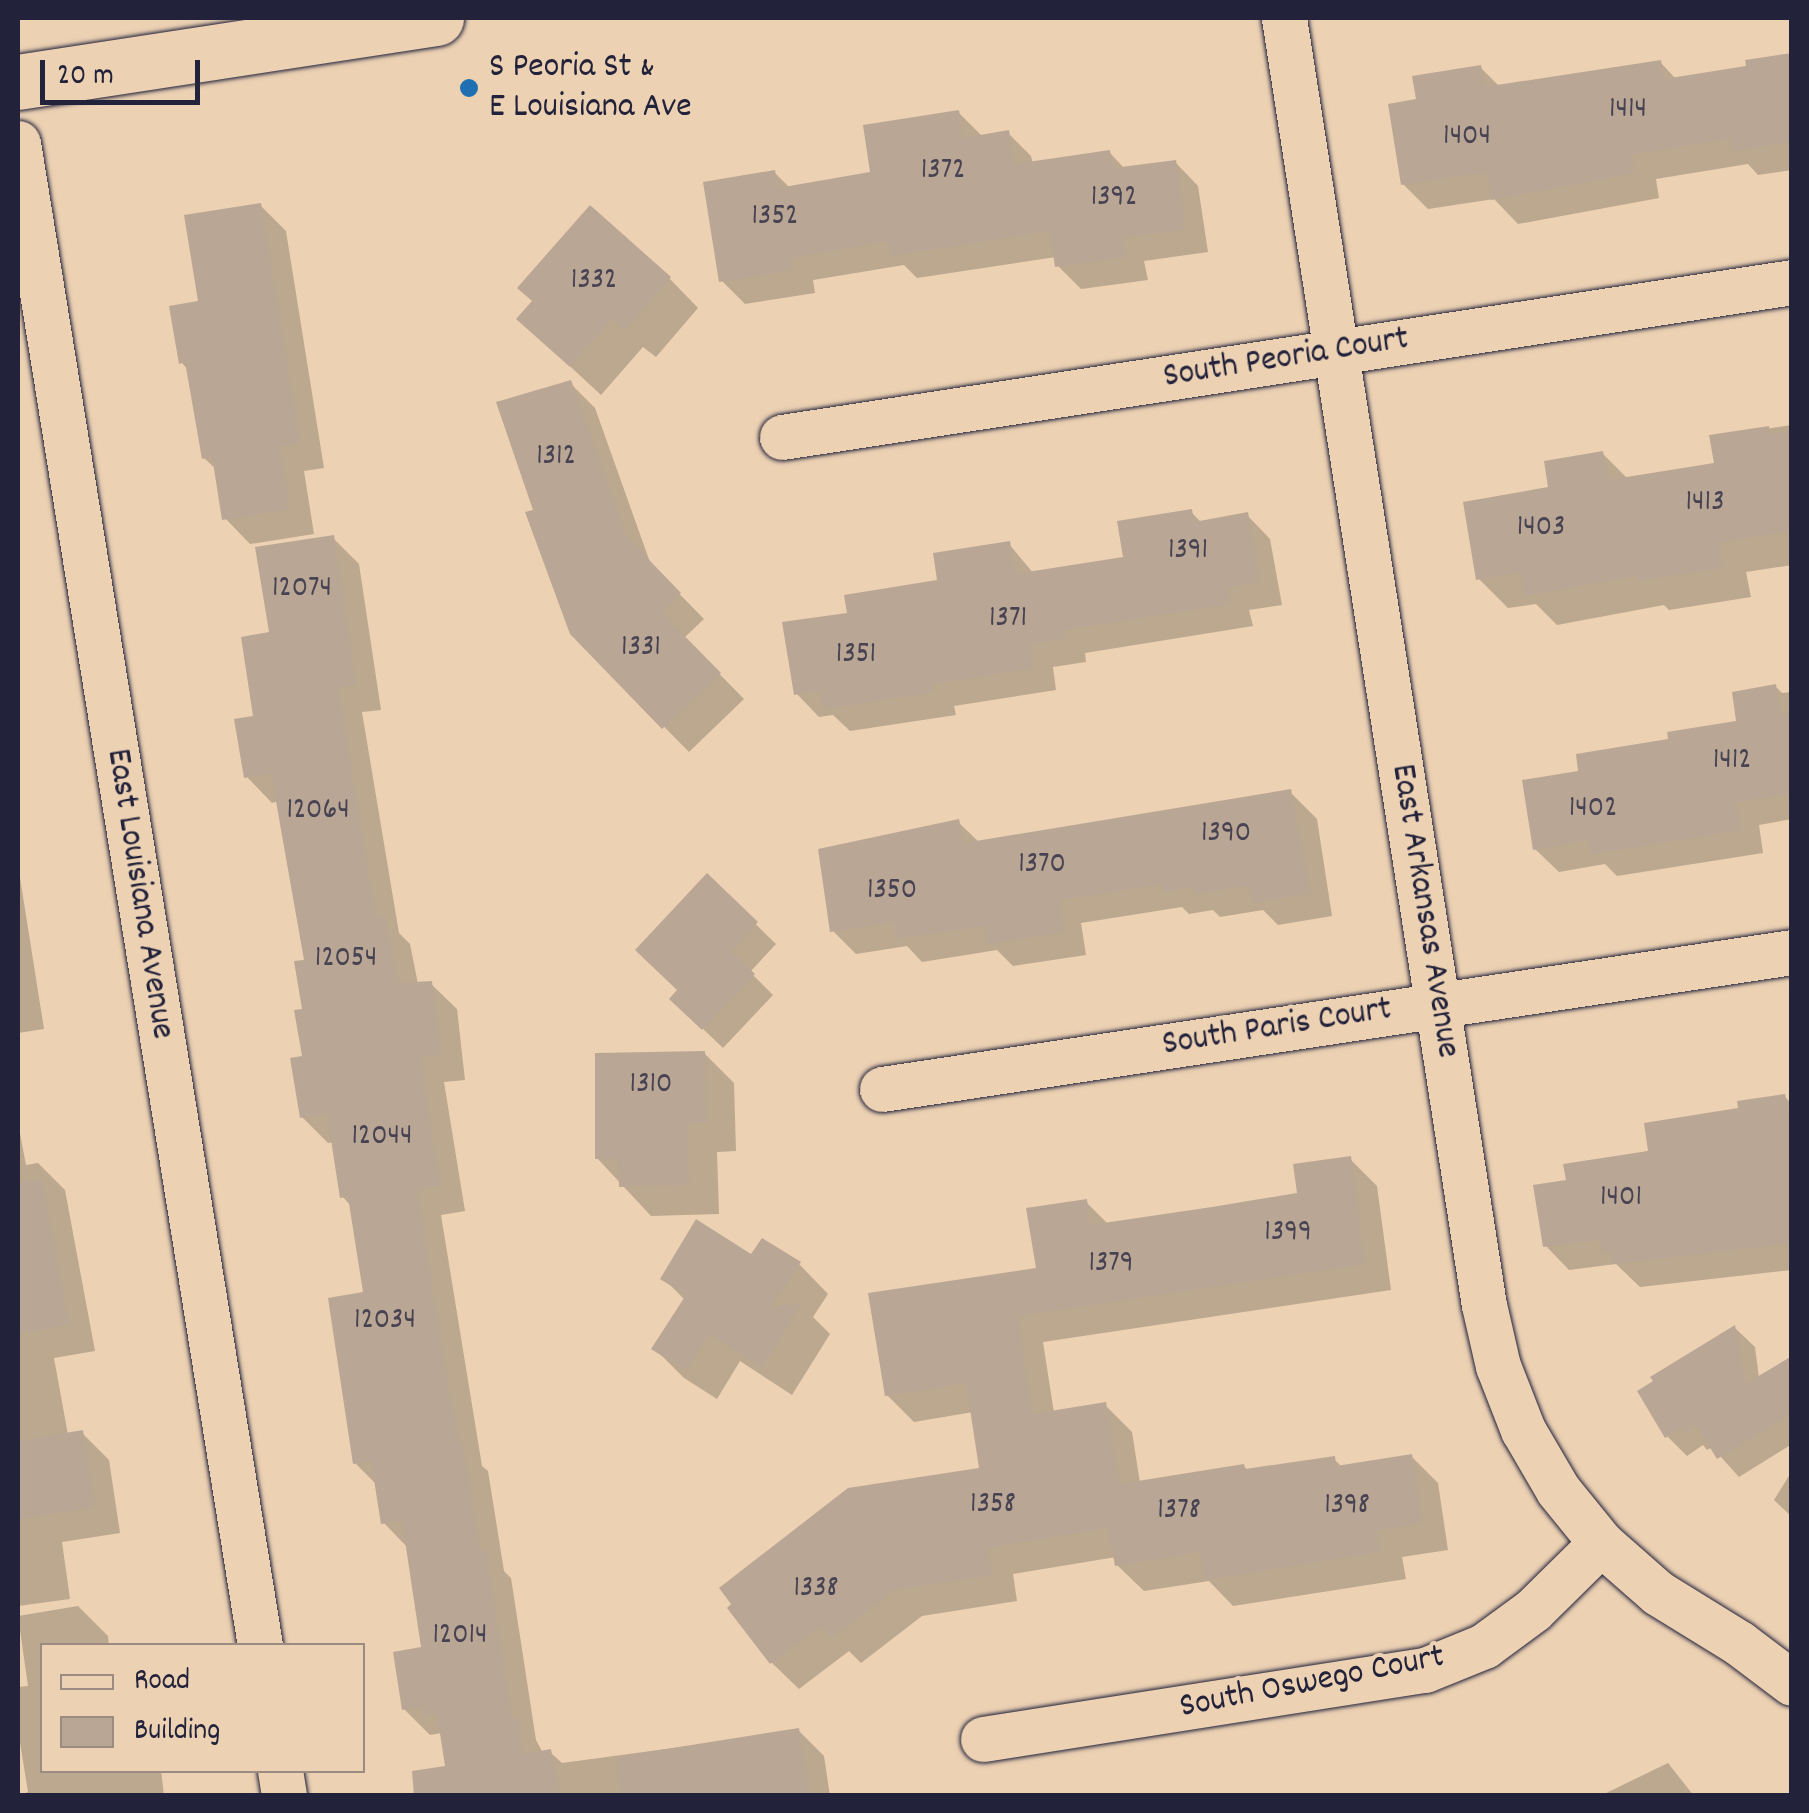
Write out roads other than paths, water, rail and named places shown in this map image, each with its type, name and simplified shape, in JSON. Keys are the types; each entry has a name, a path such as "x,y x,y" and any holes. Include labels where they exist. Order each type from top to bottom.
{"main road":[{"path":"18,82 436,18"}],"street":[{"name":"East Arkansas Avenue","path":"1284,18 1498,1366 1532,1445 1558,1490 1602,1543 1658,1593 1739,1643 1792,1683"},
{"name":"East Louisiana Avenue","path":"18,142 260,1643"},
{"name":"South Peoria Court","path":"782,436 1792,282"},
{"name":"South Paris Court","path":"882,1089 1792,952"},
{"name":"South Oswego Court","path":"983,1739 1425,1670 1484,1646 1533,1610 1602,1543"}],"place":[{"name":"S Peoria St & E Louisiana Ave","path":"469,88"}]}
